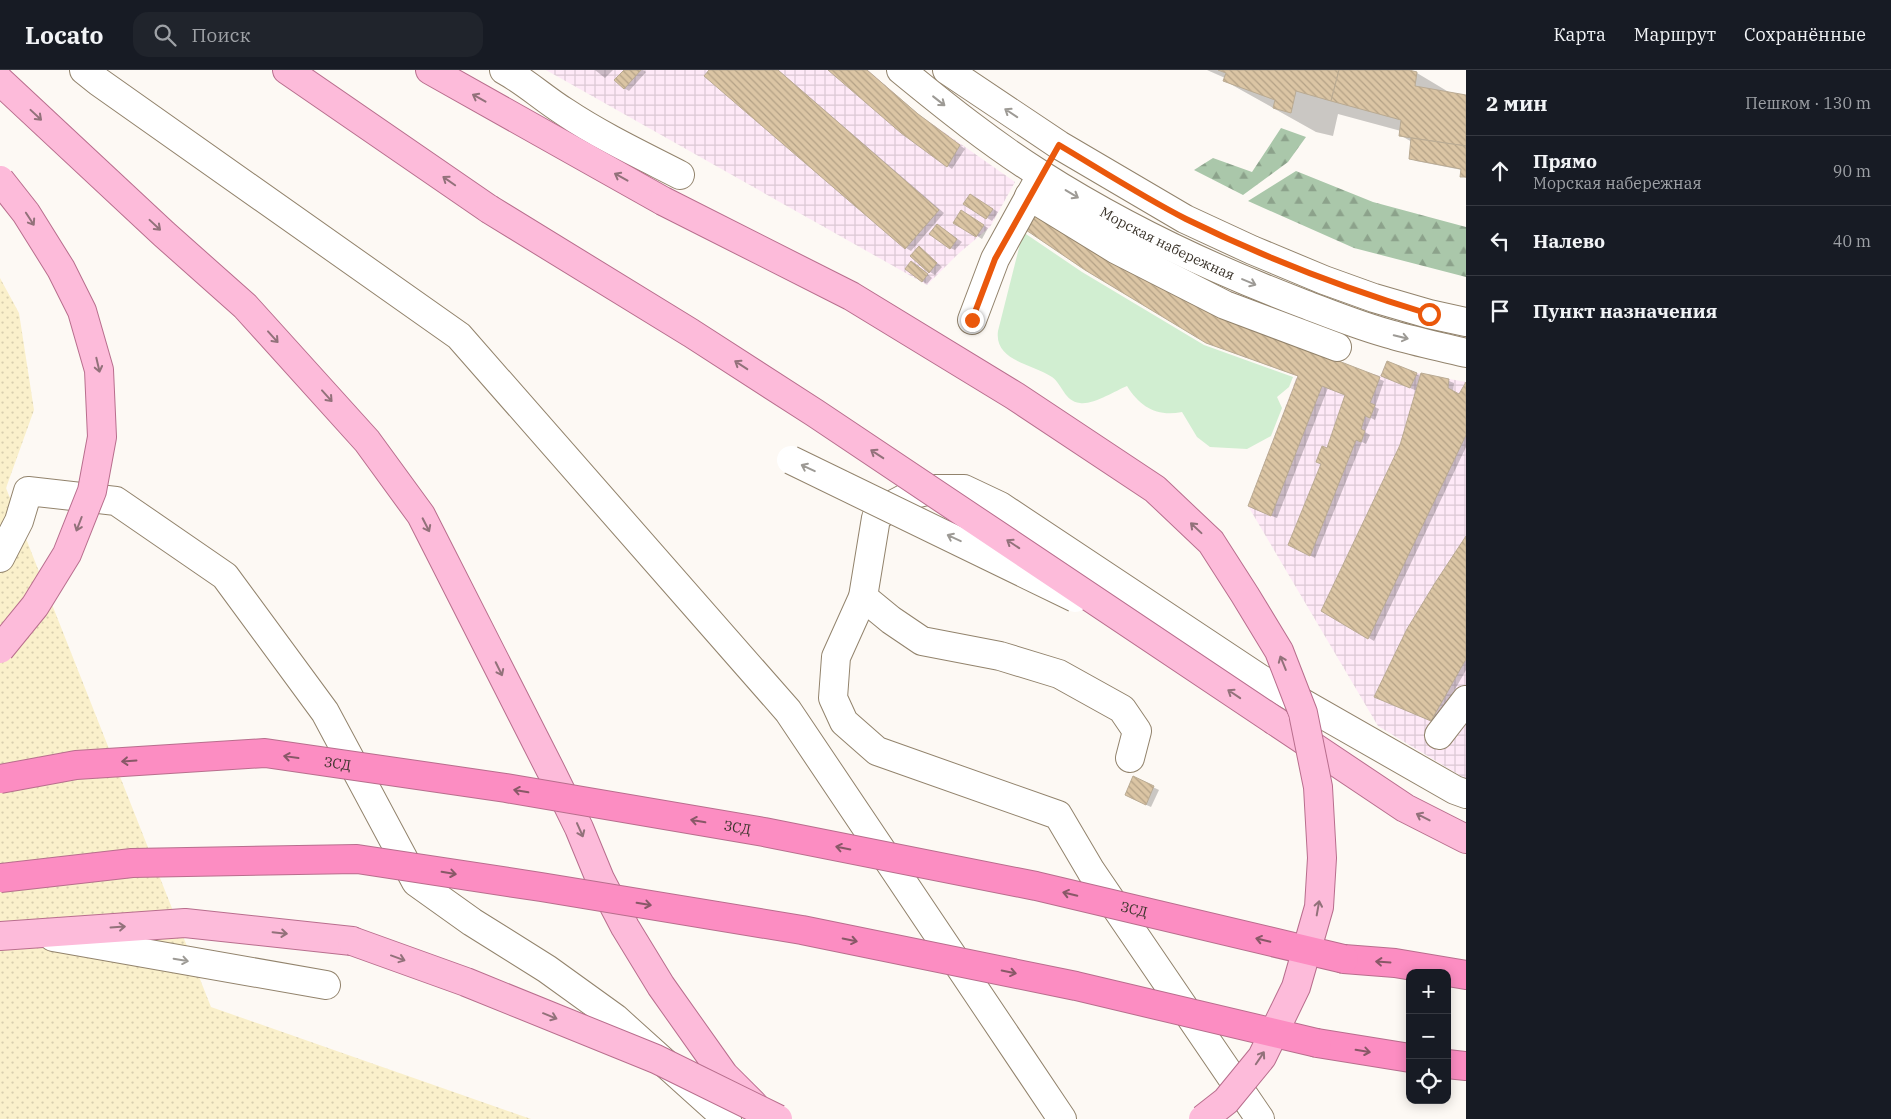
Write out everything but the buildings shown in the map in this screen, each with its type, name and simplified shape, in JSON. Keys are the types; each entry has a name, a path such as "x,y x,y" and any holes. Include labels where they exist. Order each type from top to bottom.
{"highway":[{"name":"ЗСД","path":"0,779 76,765 265,753 506,788 764,832 1036,886 1344,959 1395,963 1466,975"},
{"path":"0,878 132,863 357,859 802,930 1076,986 1317,1044 1406,1057"},
{"path":"1451,1064 1466,1066"}],"main road":[{"path":"287,70 489,209 691,333 815,412 1405,808 1466,839"},
{"path":"430,70 663,201 851,296 1015,396 1155,489 1211,542 1278,651 1303,713 1318,787 1322,858 1319,907 1296,987 1262,1057 1226,1101 1203,1119"},
{"path":"0,81 164,234 246,306 367,442 421,515 552,773 579,828 600,879 625,927 661,986 724,1075 768,1119"},
{"path":"0,180 26,213 61,269 82,311 99,370 102,437 92,491 67,554 35,606 0,649"},
{"path":"0,936 185,923 352,941 466,982 656,1059 778,1119"}],"street":[{"name":"Морская набережная","path":"901,70 1018,159 1035,185 1092,206 1151,238 1277,294 1392,335 1466,353"},
{"path":"947,70 1048,138 1185,218 1252,250 1324,280 1374,298 1429,314 1466,322"},
{"path":"508,71 572,116 616,143 680,175"},
{"path":"92,76 460,336 788,712 1062,1119"},
{"path":"1018,159 1048,138"},
{"path":"972,320 995,259 1035,185 1048,138"},
{"path":"1035,185 1117,250 1225,305 1338,347"},
{"path":"791,460 1139,630"},
{"path":"1260,1119 1091,871 1058,815 877,751 844,722 833,698 836,657 863,597 876,518 892,505 911,495 935,489 964,489 1000,506 1259,678 1455,790 1466,794"},
{"path":"0,558 19,522 28,491 116,501 225,576 326,712 416,882 472,922 548,969 615,1018 728,1119"},
{"path":"863,597 890,620 922,641 1000,656 1058,674 1122,709 1137,730 1130,758"},
{"path":"1439,735 1466,700"},
{"path":"0,887 93,875 229,868 324,868 416,882"},
{"path":"30,933 326,985"}],"shaded area":[{"path":"546,70 868,70 918,114 1015,182 990,227 958,254 927,285"},
{"path":"1023,228 1104,255 1350,367 1380,376 1387,361 1417,373 1466,382 1466,779 1378,726 1248,506 1297,376 1206,343 1085,270"}],"green space":[{"path":"1281,128 1306,137 1288,162 1243,195 1194,170 1213,158 1252,172"},
{"path":"1296,171 1373,202 1466,227 1466,277 1354,248 1248,201"},
{"path":"1023,232 1082,272 1204,345 1293,377 1289,387 1277,397 1282,408 1271,436 1247,449 1210,447 1197,437 1182,412 1165,413 1150,409 1138,400 1127,386 1091,402 1075,402 1067,396 1052,377 1008,355 998,341 998,331"}],"sand":[{"path":"0,278 19,313 34,410 6,488 211,1007 531,1119 0,1119"}],"route":[{"path":"972,320 995,259 1059,145 1185,218 1252,250 1324,280 1374,298 1429,314"}]}
